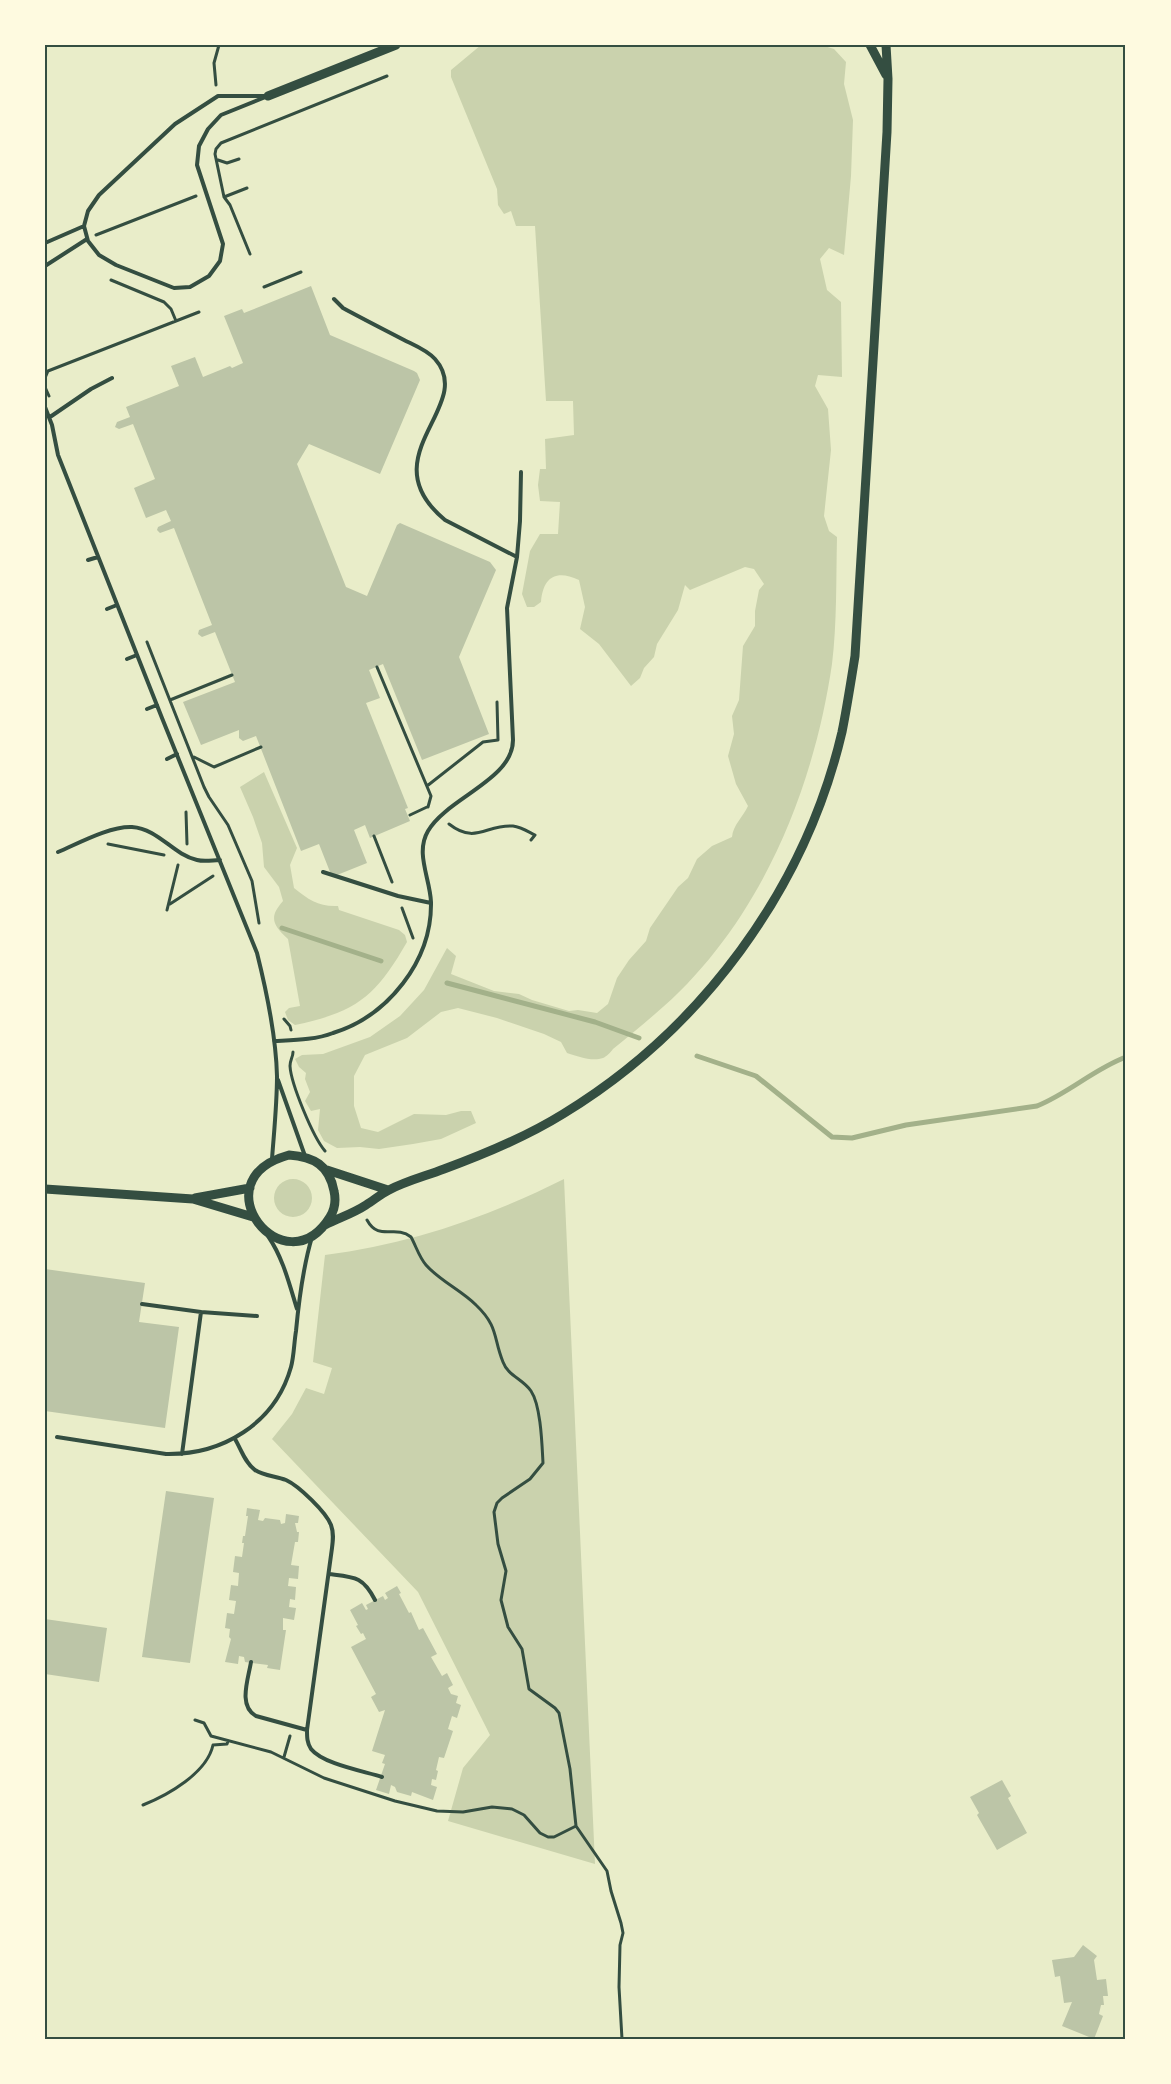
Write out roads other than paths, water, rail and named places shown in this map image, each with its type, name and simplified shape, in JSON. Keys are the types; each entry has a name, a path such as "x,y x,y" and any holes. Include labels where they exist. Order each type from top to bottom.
{"street":[{"path":"268,96 396,45"},
{"path":"870,45 888,79"},
{"path":"388,1190 327,1170 305,1156 289,1155 272,1159 258,1171 250,1188 249,1203 253,1217 265,1232 280,1240 297,1241 312,1236 325,1225 364,1206 388,1190 472,1158 533,1131 585,1100 638,1060 687,1015 730,964 766,914 803,844 818,808 841,733 855,656 883,210 888,79 886,45"},
{"path":"325,1225 334,1211 336,1197 327,1170"},
{"path":"193,1199 250,1188"},
{"path":"45,1189 193,1199 253,1217"}],"lane":[{"path":"218,96 268,96 221,116 202,137 197,165 222,236 222,252 216,268 209,276 189,287 180,289 168,287 116,265 93,249 87,239 84,226 88,211 99,195 175,124 218,96"},
{"path":"45,243 84,226"},
{"path":"45,266 87,239"},
{"path":"334,299 343,308 427,352 441,366 444,376 444,396 417,457 416,470 422,491 435,512 445,519 517,557"},
{"path":"50,417 91,389 112,378"},
{"path":"45,407 50,417 58,455 156,705 258,953 274,1041 277,1076 272,1159"},
{"path":"274,1041 316,1037 340,1031 362,1020 391,998 422,952 429,922 431,903 422,852 424,838 439,817 500,770 510,754 513,745 507,608 517,557 521,472"},
{"path":"88,560 98,556"},
{"path":"107,609 117,605"},
{"path":"127,659 137,655"},
{"path":"147,709 156,705"},
{"path":"167,759 177,754"},
{"path":"58,852 111,831 131,827 150,831 190,858 204,861 220,860"},
{"path":"323,872 398,896 431,903"},
{"path":"277,1076 305,1156"},
{"path":"265,1232 286,1270 298,1312"},
{"path":"57,1437 166,1454 182,1454 205,1451 246,1432 268,1410 285,1382 294,1352 306,1257 312,1236"},
{"path":"142,1304 201,1312 257,1316"},
{"path":"182,1454 201,1312"},
{"path":"235,1439 251,1466 262,1473 291,1483 328,1518 333,1533 307,1730 310,1748 324,1759 382,1777"},
{"path":"329,1574 347,1576 363,1582 375,1600"},
{"path":"251,1662 245,1701 249,1712 307,1730"}],"waterway":[{"path":"282,928 381,961"},
{"path":"447,983 595,1022 639,1038"},
{"path":"697,1056 756,1076 832,1137 852,1138 906,1125 1037,1106 1126,1057"}]}
